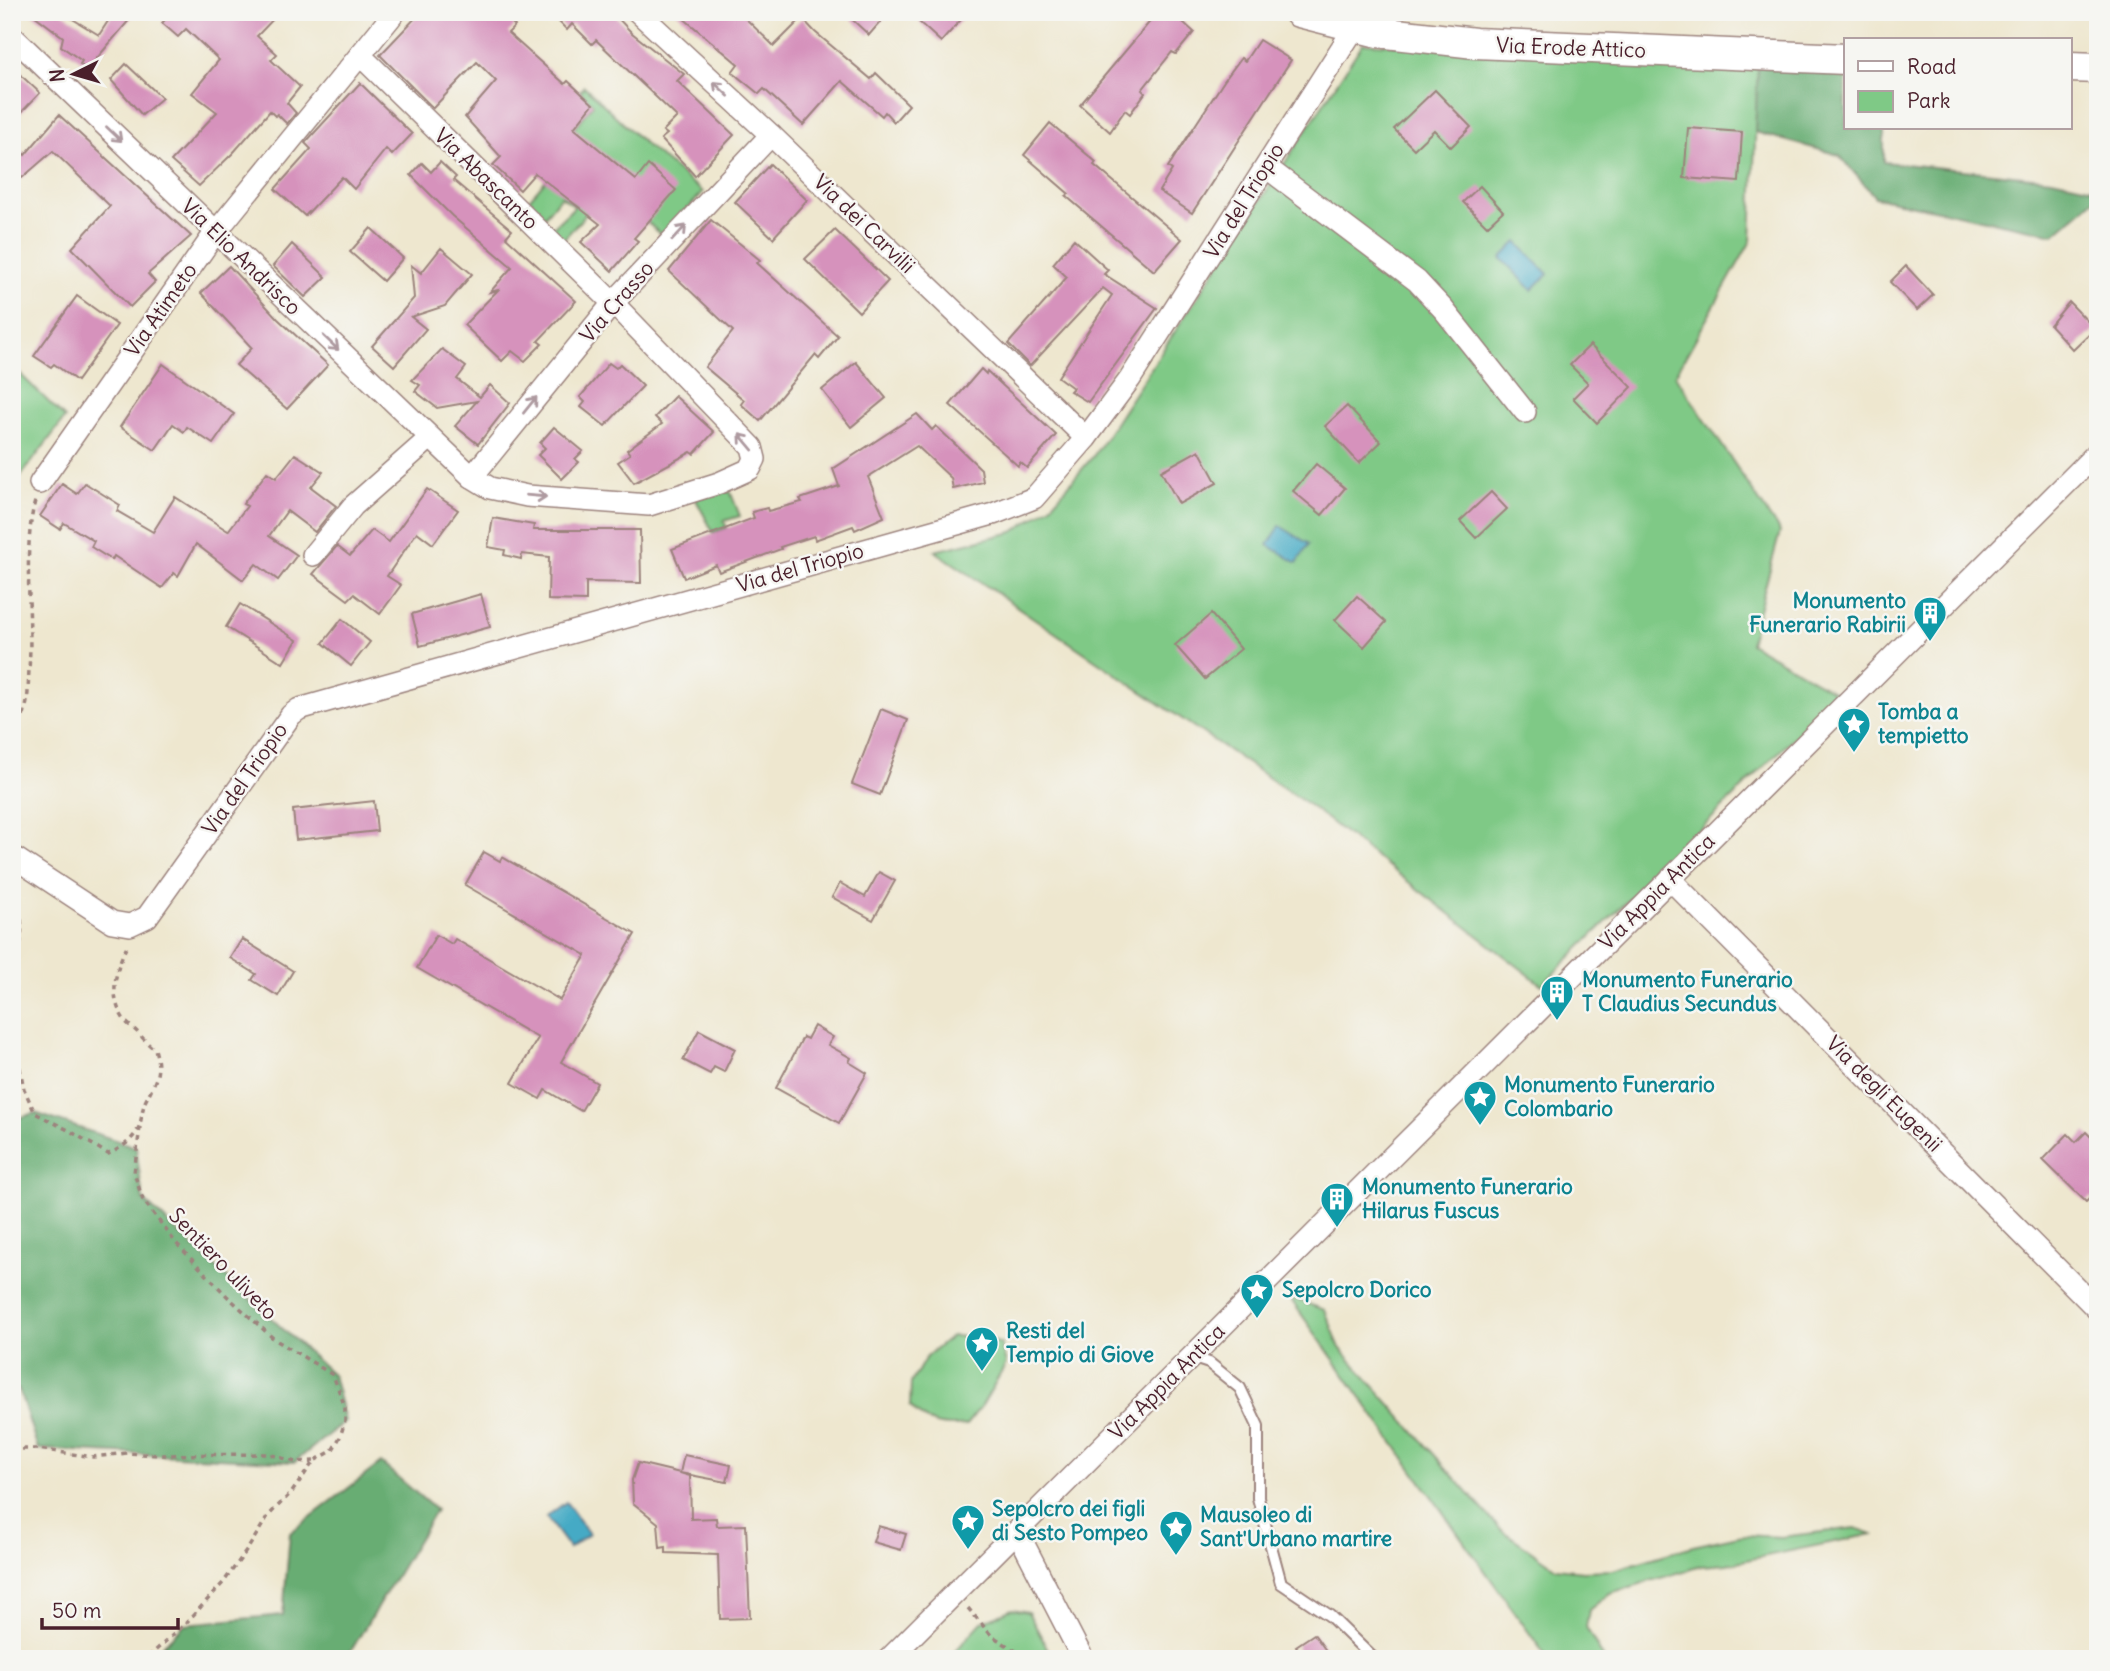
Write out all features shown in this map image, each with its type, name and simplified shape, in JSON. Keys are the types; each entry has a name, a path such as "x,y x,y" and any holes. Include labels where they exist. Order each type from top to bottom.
{"main road":[{"name":"Via Erode Attico","path":"1299,12 1355,27 1425,39 1844,58"},
{"path":"2072,67 2098,68"}],"street":[{"name":"Via Atimeto","path":"40,484 215,233 395,12"},
{"name":"Via dei Carvilii","path":"638,12 771,135 1086,438"},
{"name":"Via del Triopio","path":"121,923 147,918 291,715 299,709 993,514 1034,498 1086,438 1130,379 1355,27"},
{"name":"Via Elio Andrisco","path":"12,36 472,477"},
{"name":"Via Abascanto","path":"360,55 613,303 752,447 755,459 750,469 719,483 649,505 527,496 490,488 472,477"},
{"name":"Via Crasso","path":"472,477 613,303 771,135"},
{"path":"1266,167 1417,282 1444,310 1525,412"},
{"path":"313,555 353,506 430,438"},
{"name":"Via Appia Antica","path":"889,1659 2098,452"},
{"path":"12,856 121,923"},
{"name":"Via degli Eugenii","path":"1670,879 2098,1310"},
{"path":"1017,1531 1083,1659"}],"lane":[{"path":"1191,1357 1209,1363 1240,1388 1258,1426 1258,1498 1282,1583 1330,1616 1374,1659"}],"path":[{"path":"12,732 24,715 27,696 31,624 29,542 31,519 40,484"},
{"path":"12,891 20,907 22,933 12,985"},
{"name":"Sentiero uliveto","path":"121,923 129,943 121,958 114,991 126,1021 155,1049 159,1064 158,1076 143,1107 139,1127 134,1173 143,1200 168,1233 227,1296 274,1339 333,1375 345,1407 345,1422 332,1451 314,1461 292,1492 268,1516 223,1583 185,1624 146,1659"},
{"name":"Sentiero uliveto","path":"12,1028 24,1089 35,1113 108,1154 122,1148 139,1127"},
{"path":"12,1449 38,1448 93,1457 127,1453 269,1454 295,1462 314,1461"},
{"path":"955,1593 991,1635 1028,1659"}],"green space":[{"path":"1363,43 1758,65 1751,241 1675,375 1780,532 1750,643 1838,694 1542,985 1310,806 935,551 1013,532 1051,506 1095,454"},
{"path":"1758,65 1844,71 1844,130 1884,130 1884,162 2052,179 2098,189 2098,196 2054,234 1875,197 1839,155 1755,132"},
{"path":"584,86 647,146 703,192 663,237 610,187 561,242 549,231 575,206 561,196 540,222 526,203 582,138 574,128 593,104 580,91"},
{"path":"12,366 65,418 12,488"},
{"path":"730,491 740,516 724,521 727,528 713,532 695,498"},
{"path":"35,1113 136,1147 143,1200 333,1375 345,1421 295,1462 38,1449 19,1390 12,1387 12,1120"},
{"path":"1289,1297 1325,1310 1340,1348 1499,1528 1556,1568 1613,1570 1693,1546 1743,1535 1781,1537 1855,1528 1873,1534 1727,1564 1701,1566 1610,1593 1589,1610 1586,1627 1604,1659 1548,1659"},
{"path":"952,1336 983,1337 1001,1344 1006,1364 983,1404 966,1425 935,1424 910,1406 911,1383 926,1357"},
{"path":"381,1463 436,1510 346,1659 148,1659 185,1624 283,1615 290,1533"},
{"path":"1012,1609 1028,1612 1053,1659 948,1659 982,1622"}],"water":[{"path":"1517,242 1548,274 1532,290 1501,258"},
{"path":"1280,526 1309,544 1297,563 1268,545"},
{"path":"566,1502 589,1534 569,1548 546,1517"}],"building":[{"path":"30,12 61,12 99,35 114,12 136,12 87,70 80,64 82,61 61,46 63,37"},
{"path":"172,12 280,12 257,36 277,54 271,60 300,87 287,103 296,113 287,124 270,111 199,186 171,161 217,112 192,93 219,60 186,29 178,37 162,23"},
{"path":"421,12 502,12 515,26 508,33 565,84 568,81 593,104 574,128 636,180 648,165 676,190 634,238 638,241 612,271 581,242 600,224 535,173 520,190 493,165 501,157 465,117 496,81 477,62 433,108 380,55"},
{"path":"549,12 612,12 632,33 684,74 677,81 734,135 695,176 661,139 667,134 663,131 677,117 596,40 592,44 572,24 567,30"},
{"path":"676,12 752,12 746,19 774,46 802,18 871,79 876,73 909,105 894,122 885,112 882,116 842,81 803,125 764,89 759,94 732,72 738,64"},
{"path":"844,12 889,12 869,35"},
{"path":"928,12 968,12 941,42 919,22"},
{"path":"1158,12 1172,12 1194,32 1176,54 1172,52 1142,90 1145,93 1130,114 1125,110 1110,132 1080,105"},
{"path":"1259,40 1291,60 1192,213 1159,191 1172,170 1168,167 1224,81 1241,58 1245,61"},
{"path":"126,64 162,98 142,115 111,80"},
{"path":"12,67 40,93 12,122"},
{"path":"360,83 412,134 392,155 386,149 354,189 342,177 305,216 275,189 311,149 305,143"},
{"path":"1435,90 1471,127 1451,147 1434,130 1414,149 1394,129"},
{"path":"59,115 191,236 148,274 155,282 130,307 72,248 110,206 53,151 22,178 12,169 12,144 25,155"},
{"path":"1050,123 1096,162 1094,165 1182,239 1154,271 1066,196 1069,194 1024,155"},
{"path":"1688,128 1742,132 1739,182 1684,178"},
{"path":"440,162 456,177 453,180 512,230 506,237 576,301 538,341 542,344 525,361 512,351 502,361 464,325 498,290 490,292 512,267 452,216 411,175 422,163 431,172"},
{"path":"770,164 807,200 773,238 735,202"},
{"path":"1480,186 1503,211 1487,226 1463,202"},
{"path":"711,220 760,260 757,263 838,336 819,359 815,355 760,421 741,404 744,400 705,367 733,331 669,271"},
{"path":"371,228 403,258 383,281 350,252"},
{"path":"835,230 888,281 859,312 805,259"},
{"path":"1074,239 1108,270 1104,274 1157,308 1088,402 1070,391 1073,388 1058,377 1112,295 1103,288 1030,366 1008,344 1067,277 1053,264"},
{"path":"292,244 326,277 305,297 273,266"},
{"path":"441,248 472,274 445,306 411,317 426,329 394,366 372,346 414,298 411,265 421,273"},
{"path":"229,266 278,319 328,365 287,409 236,365 252,348 201,293"},
{"path":"1906,266 1933,295 1917,310 1890,282"},
{"path":"77,296 117,325 77,381 54,364 51,367 34,356"},
{"path":"2069,302 2095,329 2073,350 2050,325"},
{"path":"1590,345 1632,387 1597,423 1573,398 1588,383 1570,365"},
{"path":"442,349 466,367 457,379 480,397 490,385 510,403 478,444 455,426 477,401 437,408 415,391 420,385 412,380"},
{"path":"856,362 886,398 851,427 822,390"},
{"path":"609,363 616,368 620,364 643,386 605,426 581,407 585,402 580,397"},
{"path":"163,364 234,414 213,444 187,427 184,432 173,424 155,450 120,427"},
{"path":"981,369 986,374 987,371 1056,435 1027,468 1020,462 1018,466 950,405"},
{"path":"675,396 714,432 694,454 691,452 634,483 618,462 630,454 627,450 662,424 655,417"},
{"path":"1347,406 1381,442 1359,463 1325,426"},
{"path":"917,414 932,430 936,426 981,469 983,482 953,489 951,478 917,446 868,477 884,517 855,530 853,526 815,540 814,536 780,547 781,549 719,572 716,565 684,578 672,549 754,518 752,512 767,508 768,511 802,502 800,499 839,486 833,469"},
{"path":"554,427 583,451 575,459 579,462 562,479 538,455 545,448 540,443"},
{"path":"1199,450 1217,483 1179,504 1161,471"},
{"path":"295,454 323,472 311,487 336,506 315,532 287,511 269,536 297,555 278,580 256,564 243,580 196,544 178,576 174,573 162,588 114,556 112,560 91,547 94,541 64,523 60,529 40,516 62,484 77,494 85,483 120,505 117,511 153,532 175,497 228,531 247,506 243,504 267,472 276,478"},
{"path":"1316,464 1345,488 1322,515 1293,491"},
{"path":"427,489 458,510 433,544 417,532 387,576 401,585 380,614 354,594 348,600 313,574 337,546 350,556 372,530 389,542"},
{"path":"1491,492 1507,509 1476,538 1460,521"},
{"path":"493,518 534,525 533,530 640,530 641,583 586,582 586,601 548,600 549,557 522,554 521,559 504,555 505,550 488,547"},
{"path":"481,594 490,627 420,646 412,614"},
{"path":"1357,596 1386,622 1364,647 1335,620"},
{"path":"240,604 297,640 283,663 226,627"},
{"path":"1211,614 1241,649 1205,679 1175,645"},
{"path":"342,619 370,642 351,666 323,643"},
{"path":"881,709 908,720 880,795 852,784"},
{"path":"374,801 377,831 296,840 293,810"},
{"path":"484,852 500,861 502,857 635,934 561,1062 597,1083 581,1111 545,1090 540,1099 512,1083 538,1038 417,968 436,935 452,944 455,939 560,1000 586,955 465,885"},
{"path":"879,872 895,881 873,920 832,897 840,883 865,897"},
{"path":"242,939 293,971 278,996 252,980 256,974 230,958"},
{"path":"814,1026 833,1037 828,1045 851,1058 849,1062 867,1073 839,1123 776,1088 803,1037 807,1039"},
{"path":"699,1030 735,1049 724,1072 714,1067 710,1074 683,1060"},
{"path":"2086,1132 2098,1144 2098,1204 2091,1197 2086,1202 2043,1160 2068,1134 2076,1142"},
{"path":"684,1455 731,1465 727,1482 680,1473"},
{"path":"638,1463 690,1476 691,1519 716,1518 717,1526 746,1525 750,1618 720,1619 718,1555 666,1553 666,1547 660,1548 658,1523 633,1503 632,1480"},
{"path":"878,1526 906,1534 901,1550 873,1542"},
{"path":"1314,1634 1332,1659 1305,1659 1296,1646"}],"place":[{"name":"Monumento Funerario Rabirii","path":"1930,643"},
{"name":"Tomba a tempietto","path":"1854,754"},
{"name":"Monumento Funerario T Claudius Secundus","path":"1557,1022"},
{"name":"Monumento Funerario Colombario","path":"1480,1127"},
{"name":"Monumento Funerario Hilarus Fuscus","path":"1337,1229"},
{"name":"Sepolcro Dorico","path":"1257,1320"},
{"name":"Resti del Tempio di Giove","path":"982,1373"},
{"name":"Sepolcro dei figli di Sesto Pompeo","path":"968,1551"},
{"name":"Mausoleo di Sant'Urbano martire","path":"1176,1557"}]}
